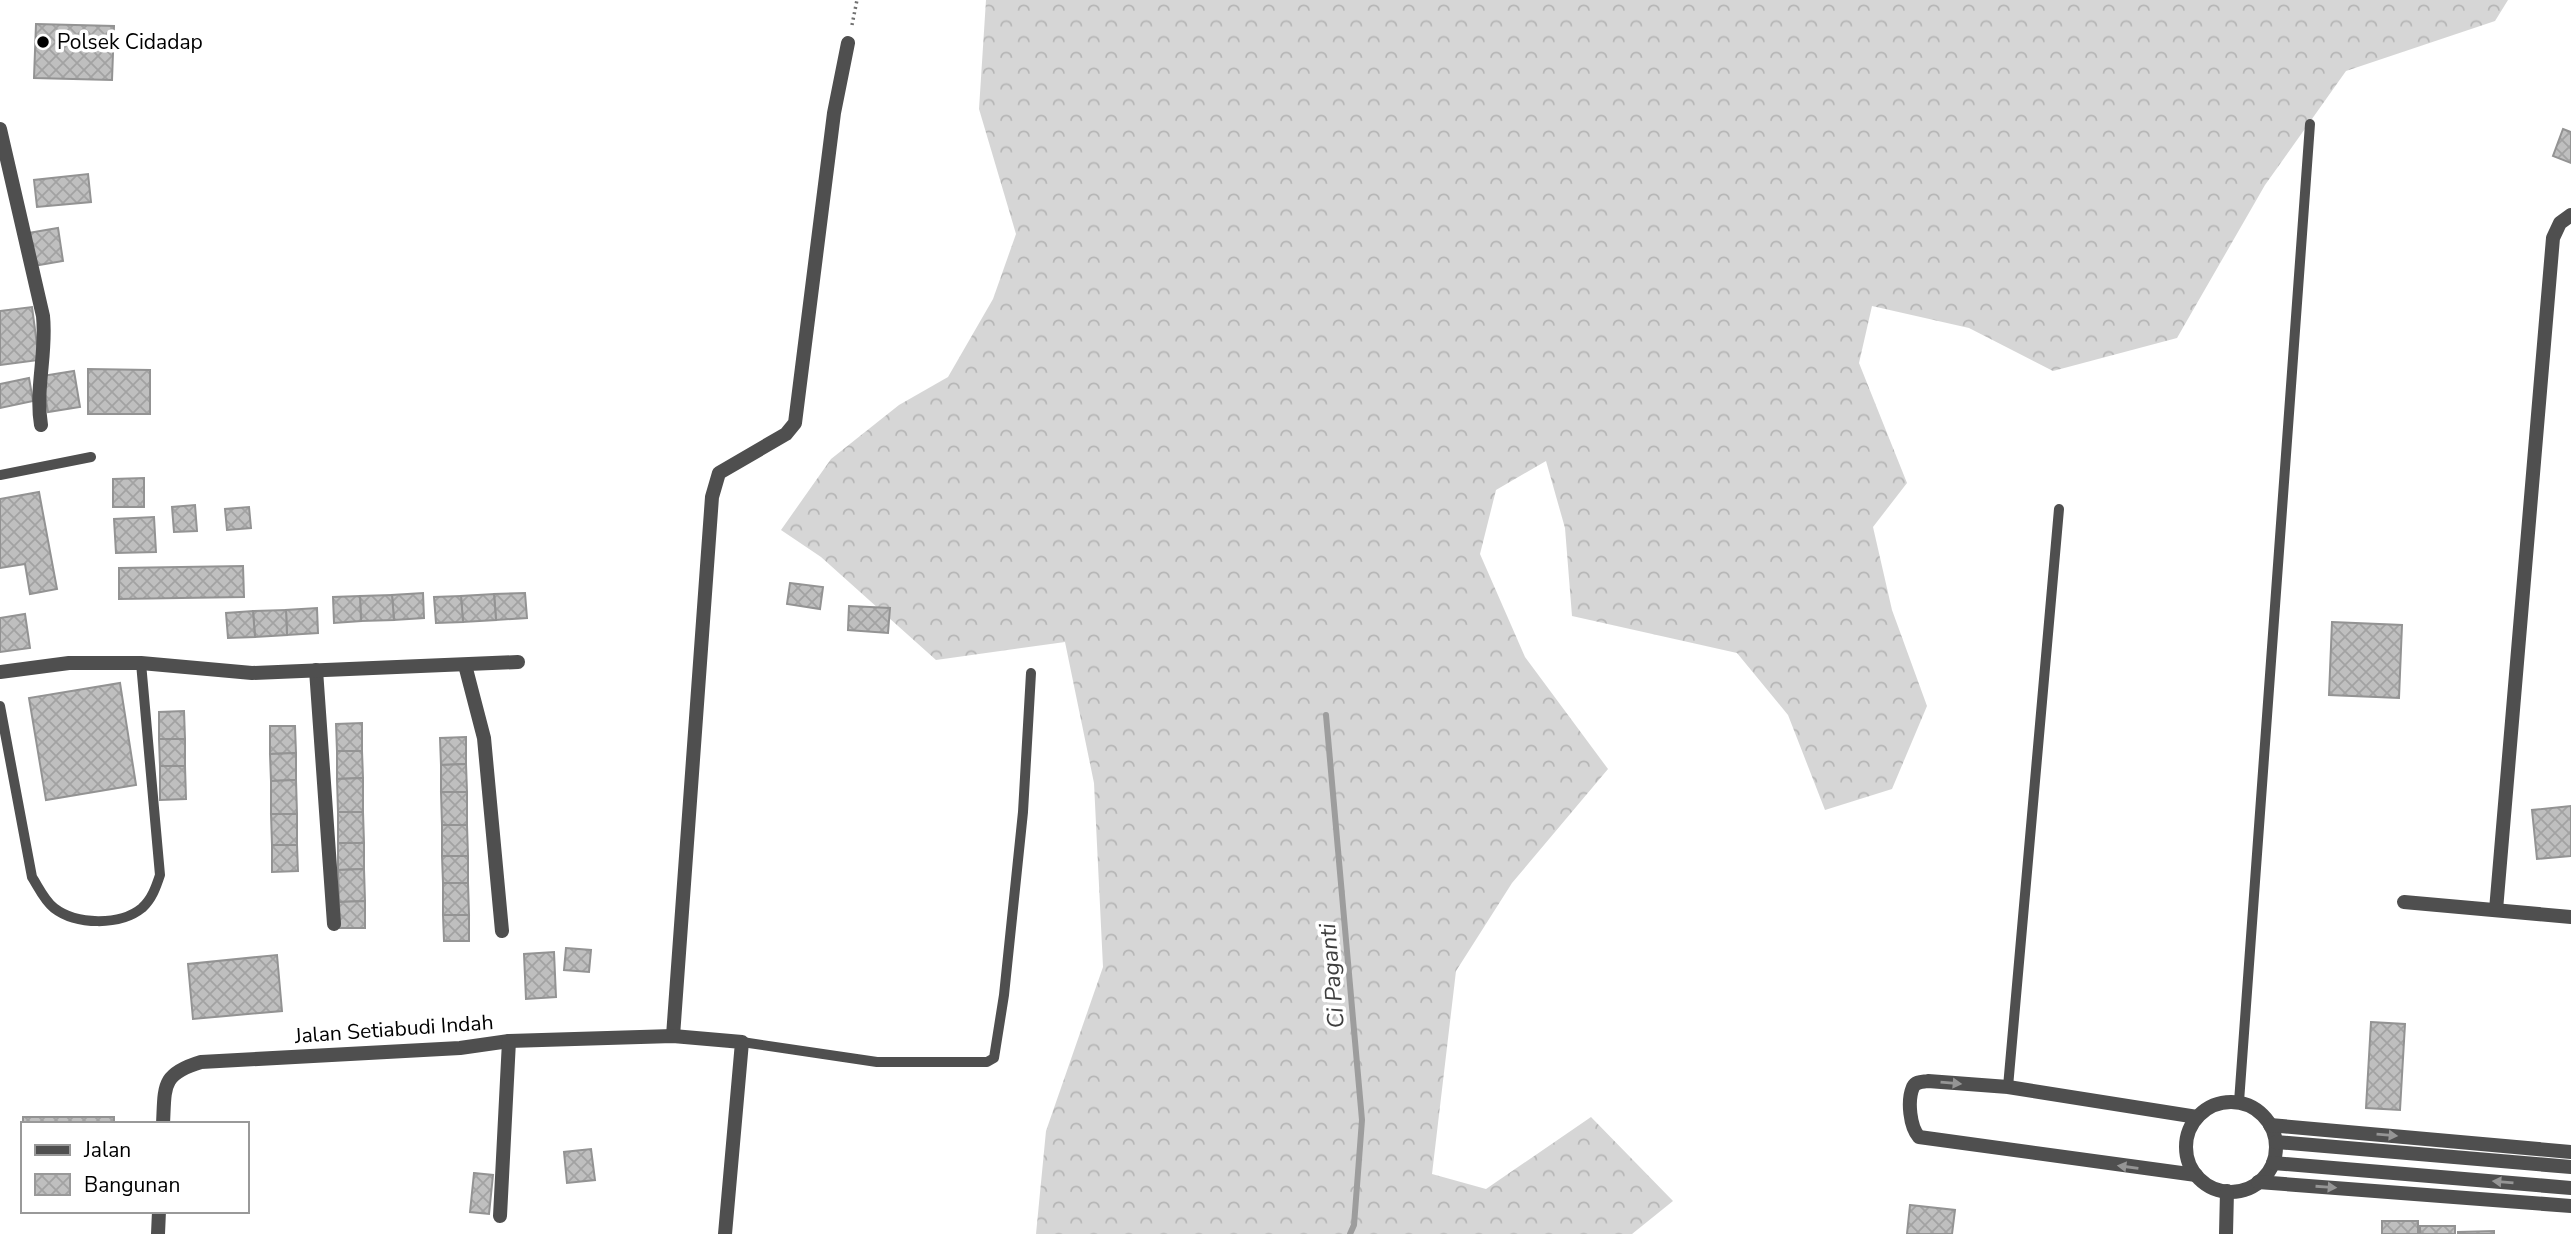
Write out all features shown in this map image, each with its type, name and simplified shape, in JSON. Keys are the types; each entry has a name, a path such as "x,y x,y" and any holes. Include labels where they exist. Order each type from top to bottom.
{"street":[{"path":"673,1036 712,497 719,473 786,434 795,423 834,113 848,43"},
{"path":"0,129 43,316 45,333 37,388 41,425"},
{"path":"2496,911 2553,238 2560,223 2571,215"},
{"path":"0,672 69,663 141,663 252,673 518,662"},
{"path":"465,665 484,738 502,931"},
{"path":"316,670 334,924"},
{"path":"2404,902 2571,918"},
{"name":"Jalan Setiabudi Indah","path":"163,1122 166,1085 178,1069 201,1062 460,1048 509,1041 673,1036 742,1042"},
{"path":"500,1216 509,1041"},
{"path":"725,1234 742,1042"},
{"path":"2196,1175 1919,1137 1911,1125 1913,1087 1917,1083 2008,1087 2197,1117"},
{"path":"2224,1102 2239,1102 2257,1110 2270,1125 2276,1142 2273,1163 2258,1182 2244,1189 2227,1191 2215,1189 2196,1175 2186,1156 2186,1146 2187,1136 2197,1117 2209,1107 2224,1102"},
{"path":"2270,1125 2571,1152"},
{"path":"2276,1142 2571,1167"},
{"path":"2273,1163 2571,1188"},
{"path":"2258,1182 2571,1206"},
{"path":"2226,1234 2227,1191"},
{"path":"158,1234 159,1213"}],"lane":[{"path":"2239,1102 2310,124"},
{"path":"0,475 91,457"},
{"path":"2008,1087 2059,509"},
{"path":"0,706 32,877 45,899 55,909 89,921 108,921 141,908 155,891 160,875 141,663"},
{"path":"742,1042 877,1062 987,1062 993,1058 1004,995 1021,824 1031,673"}],"path":[{"path":"848,43 857,0"}],"green space":[{"path":"986,0 2508,0 2495,21 2346,71 2265,185 2177,338 2053,371 1969,328 1872,306 1859,363 1907,483 1873,527 1892,610 1927,706 1892,789 1825,810 1788,715 1737,653 1572,616 1565,528 1546,461 1496,490 1480,554 1525,657 1608,769 1512,883 1456,971 1432,1174 1486,1189 1591,1117 1673,1201 1632,1234 1036,1234 1046,1131 1103,967 1094,783 1065,642 936,660 821,557 781,530 831,459 899,405 948,377 993,299 1016,234 979,109"}],"building":[{"path":"36,24 114,26 112,80 34,78"},
{"path":"2563,129 2571,132 2571,163 2553,156"},
{"path":"88,174 91,202 37,207 34,180"},
{"path":"58,228 63,261 33,266 28,233"},
{"path":"32,307 39,360 0,365 0,311"},
{"path":"88,369 150,370 150,414 88,414"},
{"path":"74,371 80,407 48,412 42,376"},
{"path":"29,378 33,401 0,408 0,384"},
{"path":"144,478 144,507 113,507 113,479"},
{"path":"39,492 57,589 30,594 25,564 0,568 0,499"},
{"path":"195,505 197,531 174,532 172,507"},
{"path":"249,507 251,528 227,530 225,509"},
{"path":"154,517 156,552 116,553 114,519"},
{"path":"243,566 244,597 119,599 119,568"},
{"path":"790,583 823,587 820,609 787,604"},
{"path":"423,593 424,618 394,620 392,595"},
{"path":"525,593 527,618 496,620 494,594"},
{"path":"494,594 496,620 463,622 461,596"},
{"path":"392,595 394,620 361,621 360,596"},
{"path":"360,596 361,621 334,623 333,597"},
{"path":"461,596 463,622 436,623 434,597"},
{"path":"849,606 890,608 888,633 848,630"},
{"path":"317,608 318,633 287,635 286,610"},
{"path":"286,610 287,635 255,637 253,611"},
{"path":"253,611 255,637 228,638 226,613"},
{"path":"25,614 30,648 0,652 0,618"},
{"path":"2332,622 2402,625 2399,698 2329,695"},
{"path":"120,683 136,785 46,800 29,698"},
{"path":"184,711 185,739 159,739 159,712"},
{"path":"362,723 362,751 337,751 336,724"},
{"path":"270,726 295,726 296,753 270,754"},
{"path":"466,737 466,764 441,765 440,738"},
{"path":"159,739 185,739 185,766 160,766"},
{"path":"337,751 362,751 363,778 337,779"},
{"path":"296,753 296,780 271,781 270,754"},
{"path":"466,764 467,792 441,792 441,765"},
{"path":"160,766 185,766 186,799 160,800"},
{"path":"363,778 363,812 338,812 337,779"},
{"path":"296,780 297,814 271,814 271,781"},
{"path":"441,792 467,792 467,825 442,825"},
{"path":"2571,806 2571,856 2537,859 2532,810"},
{"path":"338,812 363,812 364,843 338,843"},
{"path":"271,814 297,814 297,845 272,845"},
{"path":"442,825 467,825 468,856 442,856"},
{"path":"338,843 364,843 364,869 338,870"},
{"path":"272,845 297,845 298,871 272,872"},
{"path":"442,856 468,856 468,883 443,883"},
{"path":"364,869 365,901 339,902 338,870"},
{"path":"443,883 468,883 469,915 443,915"},
{"path":"365,901 365,928 340,928 339,902"},
{"path":"443,915 469,915 469,941 444,941"},
{"path":"566,948 591,950 589,972 564,970"},
{"path":"554,952 556,997 526,999 524,954"},
{"path":"277,955 282,1011 193,1019 188,964"},
{"path":"2371,1022 2405,1024 2400,1110 2366,1108"},
{"path":"23,1117 114,1117 114,1122 23,1122"},
{"path":"591,1149 595,1180 567,1183 564,1152"},
{"path":"474,1173 493,1175 489,1214 470,1212"},
{"path":"1910,1205 1955,1210 1952,1234 1907,1234"},
{"path":"2382,1221 2418,1221 2418,1234 2382,1234"},
{"path":"2420,1226 2455,1226 2455,1234 2420,1234"},
{"path":"2494,1231 2494,1234 2458,1234 2458,1232"}],"waterway":[{"name":"Ci Paganti","path":"1326,715 1362,1120 1354,1225 1350,1234"}],"place":[{"name":"Polsek Cidadap","path":"43,42"}]}
